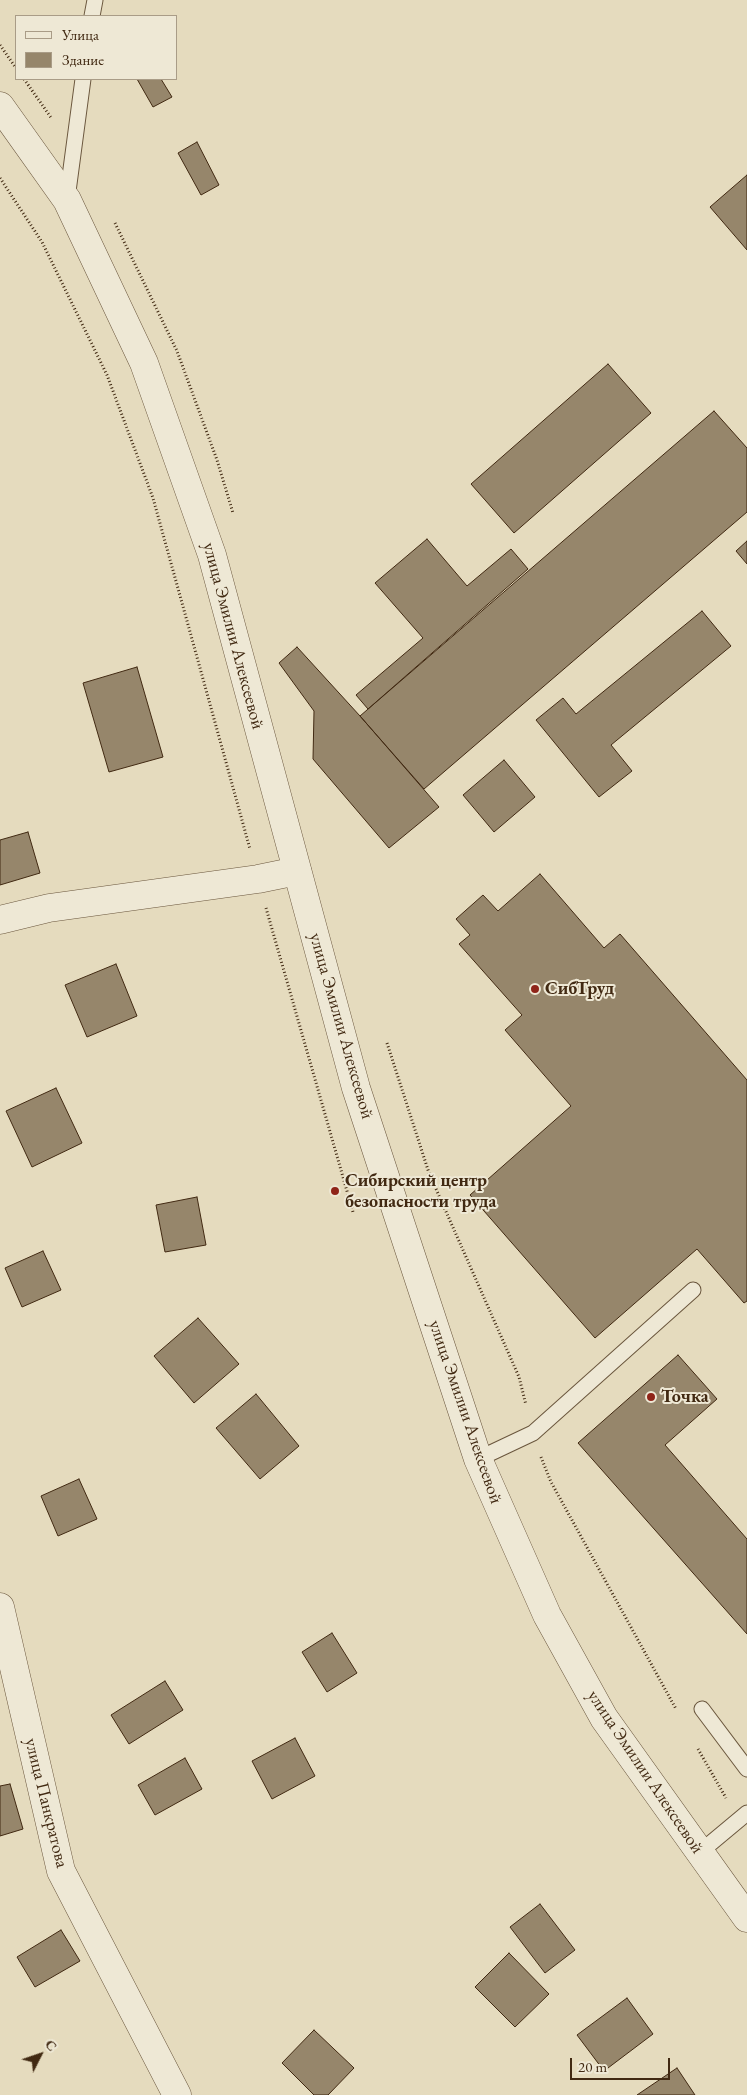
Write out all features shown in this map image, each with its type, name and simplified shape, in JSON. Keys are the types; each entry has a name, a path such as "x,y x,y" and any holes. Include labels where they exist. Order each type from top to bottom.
{"street":[{"name":"улица Эмилии Алексеевой","path":"0,106 66,200 144,363 212,555 356,1088 478,1459 547,1615 604,1718 747,1918"},
{"path":"0,920 49,908 258,879 297,871"},
{"name":"улица Панкратова","path":"0,1607 61,1871 177,2095"}],"lane":[{"path":"92,15 95,0"},
{"path":"66,200 84,80"},
{"path":"478,1459 532,1433 692,1290"},
{"path":"702,1709 747,1769"},
{"path":"699,1853 747,1813"}],"path":[{"path":"0,44 15,66"},
{"path":"0,178 42,242 103,366 153,498 258,879 353,1212"}],"building":[{"path":"138,80 162,80 172,97 153,107"},
{"path":"197,142 219,185 201,195 178,153"},
{"path":"747,175 747,250 710,207"},
{"path":"608,364 651,413 514,533 471,484"},
{"path":"714,411 747,448 747,512 424,789 360,716"},
{"path":"427,539 467,586 511,549 528,569 368,709 356,695 423,638 375,583"},
{"path":"747,541 747,564 736,551"},
{"path":"702,611 731,646 611,745 632,771 599,797 536,720 563,698 576,714"},
{"path":"297,647 439,807 389,848 313,759 314,711 279,663"},
{"path":"137,667 163,757 109,772 83,683"},
{"path":"504,760 535,797 494,832 463,795"},
{"path":"28,832 40,873 0,885 0,840"},
{"path":"540,874 604,948 620,934 747,1080 747,1301 744,1303 697,1249 595,1338 470,1195 571,1106 505,1030 522,1015 459,944 470,935 456,919 483,895 498,911"},
{"path":"116,964 137,1016 87,1037 65,985"},
{"path":"56,1088 82,1143 32,1167 6,1111"},
{"path":"197,1197 206,1245 165,1252 156,1205"},
{"path":"43,1251 61,1290 22,1307 5,1268"},
{"path":"198,1318 239,1364 194,1403 154,1356"},
{"path":"678,1355 717,1399 665,1445 747,1539 747,1634 578,1443"},
{"path":"256,1394 299,1446 260,1479 216,1428"},
{"path":"79,1479 97,1519 58,1536 41,1496"},
{"path":"332,1633 357,1673 327,1692 302,1652"},
{"path":"165,1681 183,1710 129,1744 111,1715"},
{"path":"295,1738 315,1776 272,1799 252,1761"},
{"path":"185,1758 202,1789 155,1815 138,1785"},
{"path":"10,1784 23,1829 0,1836 0,1786"},
{"path":"540,1904 575,1950 545,1973 510,1927"},
{"path":"61,1930 80,1961 35,1987 17,1957"},
{"path":"509,1953 549,1994 515,2027 475,1987"},
{"path":"627,1998 653,2034 604,2071 577,2035"},
{"path":"314,2030 354,2068 328,2095 314,2095 282,2063"},
{"path":"677,2068 695,2095 637,2095"}],"place":[{"name":"СибТруд","path":"535,989"},
{"name":"Сибирский центр безопасности труда","path":"335,1191"},
{"name":"Точка","path":"651,1397"}]}
